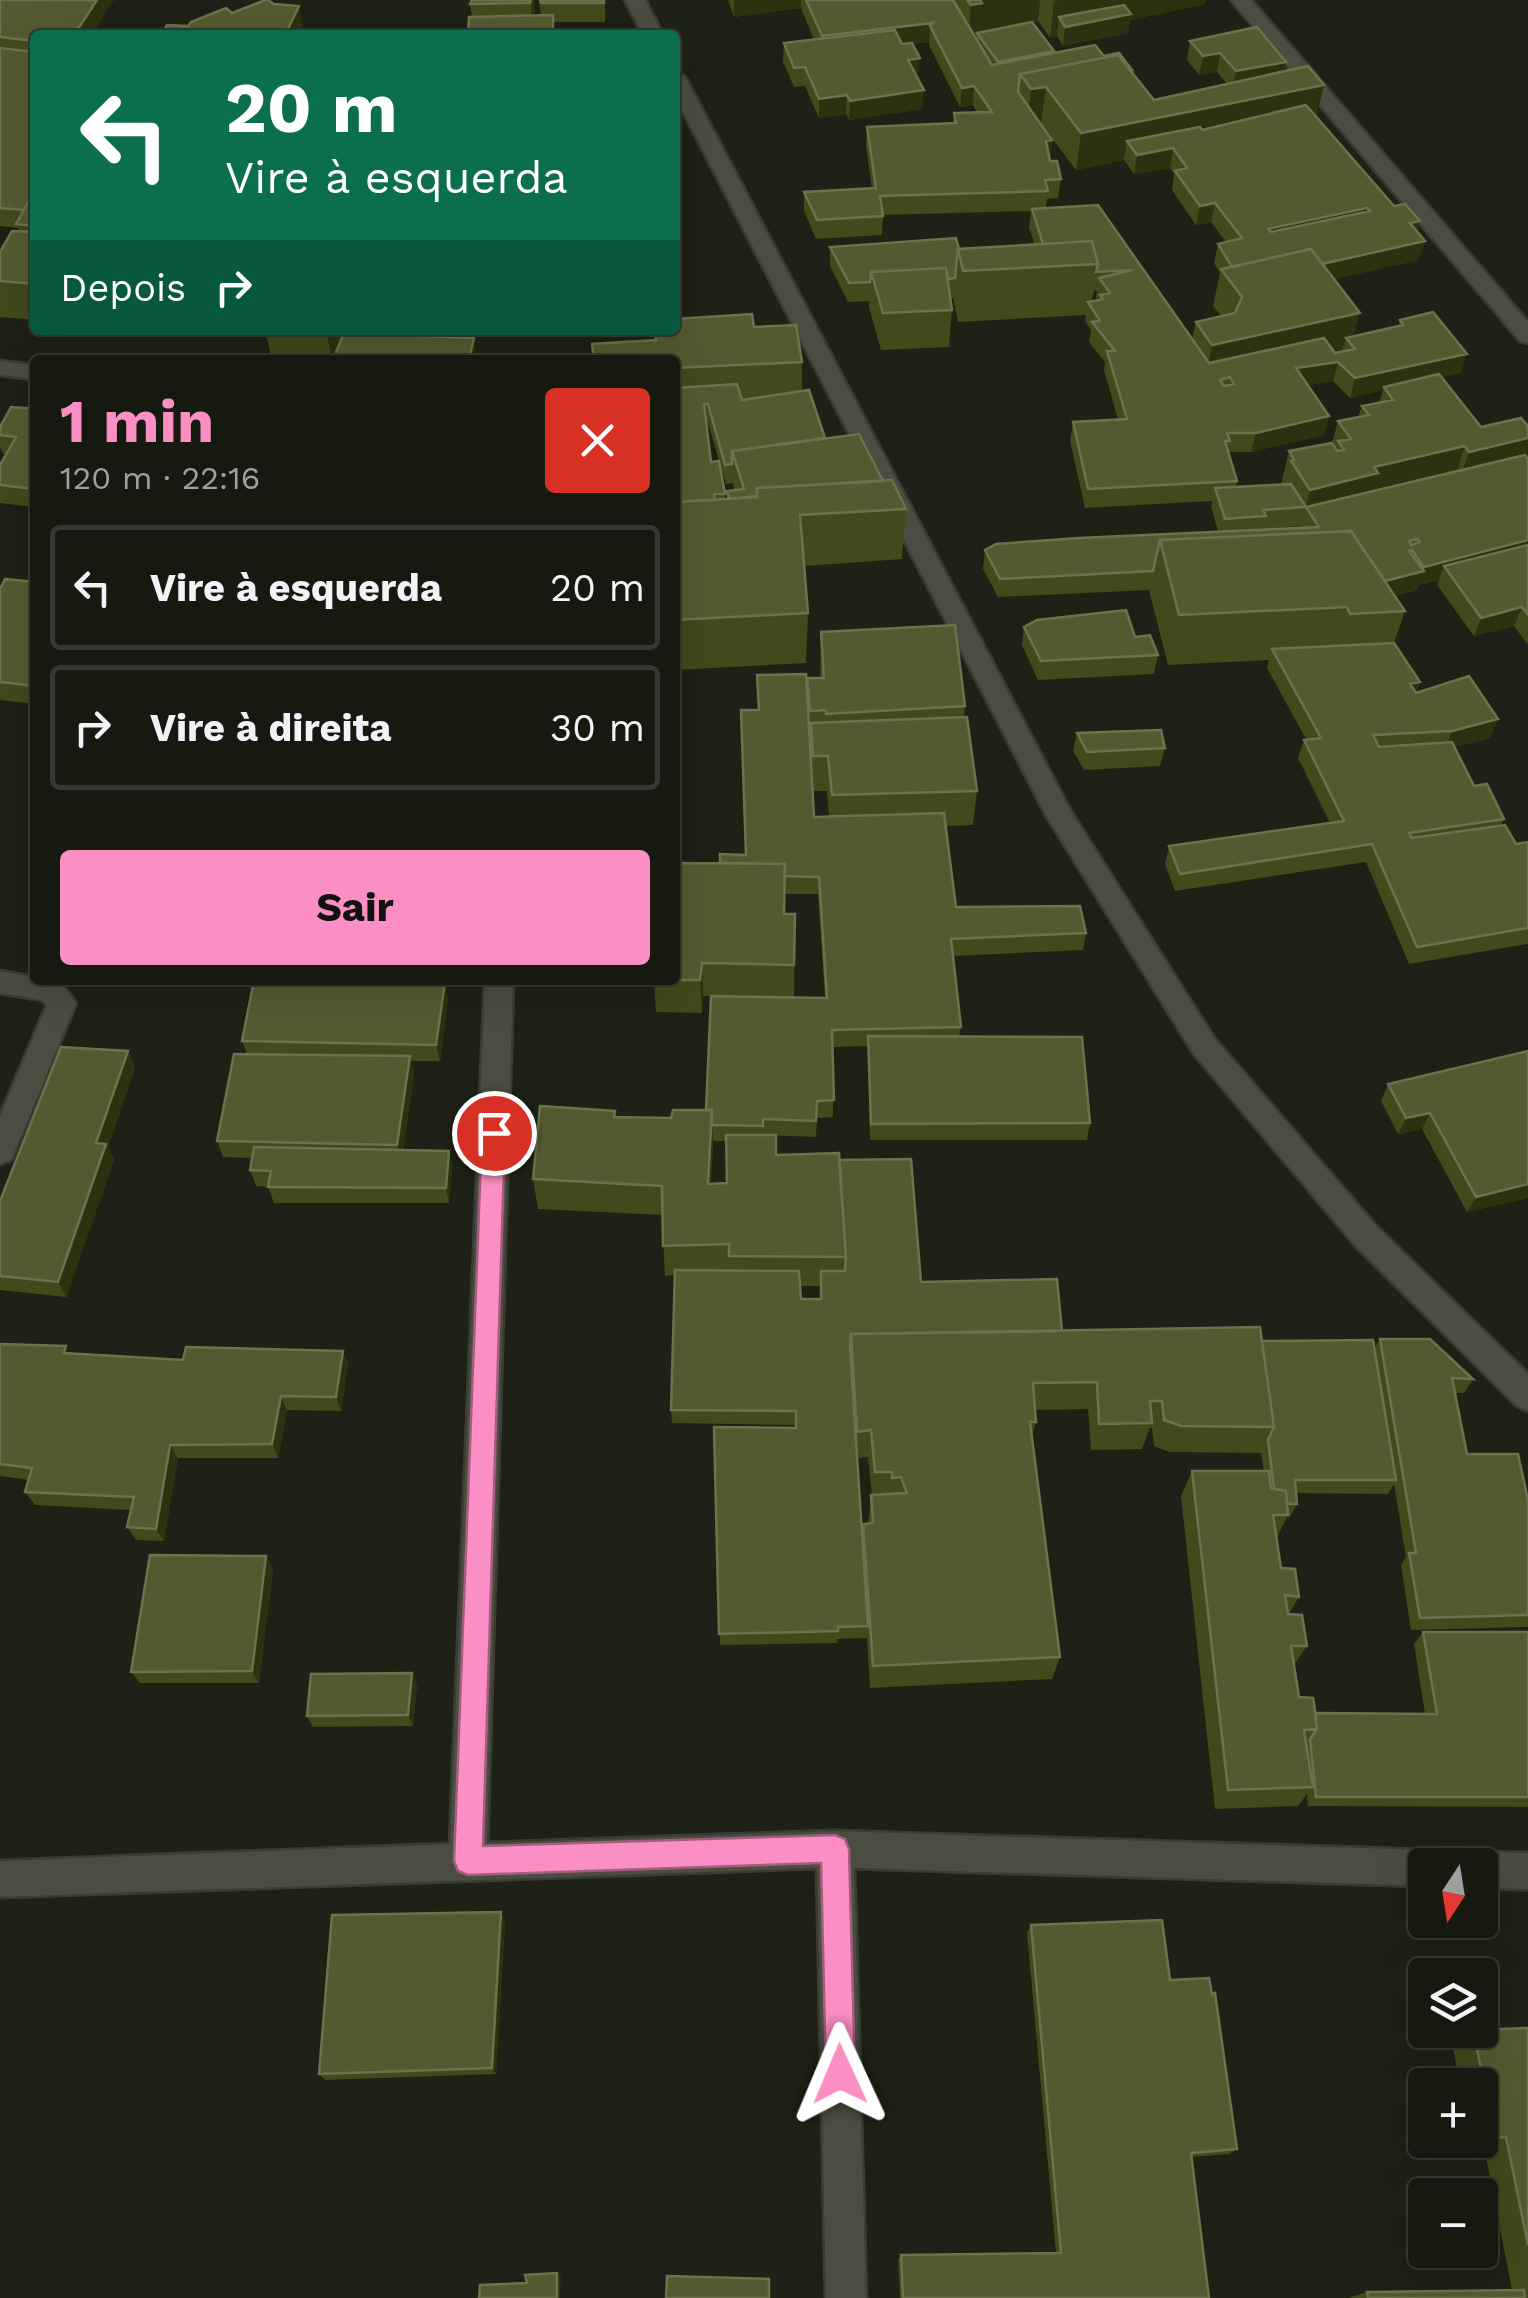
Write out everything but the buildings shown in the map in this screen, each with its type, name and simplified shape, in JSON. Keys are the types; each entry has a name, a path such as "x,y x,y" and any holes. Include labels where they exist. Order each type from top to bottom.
{"street":[{"path":"635,0 650,30"},
{"path":"1241,0 1528,336"},
{"path":"680,87 1059,815 1204,1046 1366,1235 1528,1396"},
{"path":"0,368 30,371"},
{"path":"0,982 50,990 62,1004 0,1151"},
{"path":"468,1861 499,985"},
{"path":"835,1849 846,2298"},
{"path":"0,1879 835,1849 1408,1867"},
{"path":"1498,1870 1528,1871"}],"route":[{"path":"494,1133 468,1861 835,1849 840,2074"}]}
